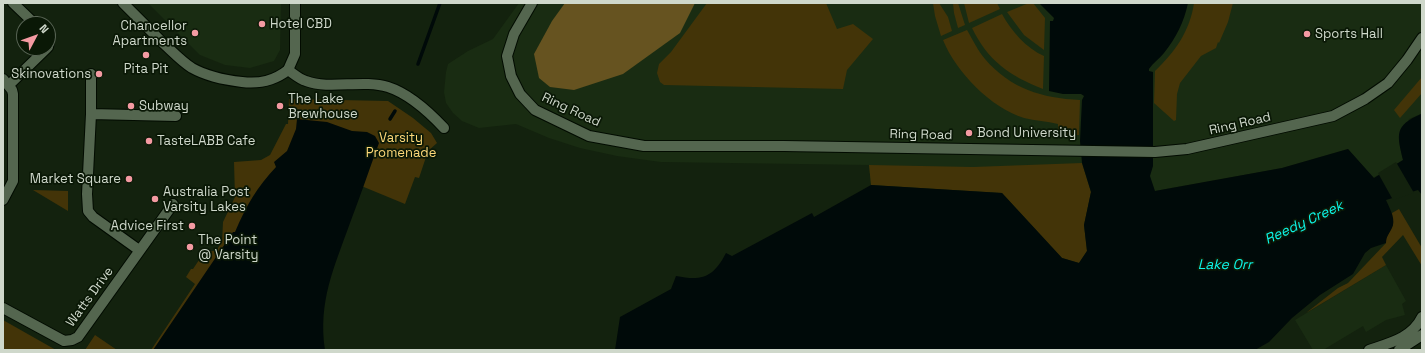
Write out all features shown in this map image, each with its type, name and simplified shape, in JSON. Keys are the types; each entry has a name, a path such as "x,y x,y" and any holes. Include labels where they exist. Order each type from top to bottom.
{"street":[{"path":"14,3 27,16"},
{"path":"123,3 178,57 192,67 207,75 223,80 253,83 266,82 275,79 288,70 291,65 295,54 295,3"},
{"name":"Ring Road","path":"532,3 514,34 507,56 511,76 520,94 535,110 589,136 644,146 784,146 1155,152 1187,149 1333,116 1365,99 1388,83 1407,60 1422,38"},
{"path":"3,200 13,181 14,94 6,82 38,56"},
{"path":"288,70 299,78 311,83 373,84 388,87 404,95 418,105 444,128"},
{"path":"91,74 91,114 87,194 88,211 92,217 139,250"},
{"path":"91,114 176,116"},
{"name":"Watts Drive","path":"3,308 64,341 72,340 78,337 173,204"},
{"path":"1369,350 1406,335 1416,327 1422,317"},
{"path":"1398,350 1422,335"}],"shaded area":[{"path":"148,3 281,3 280,50 274,61 250,68 225,65 200,55"},
{"name":"Bond University","path":"519,3 1422,3 1421,114 1409,119 1399,142 1403,160 1373,178 1348,149 1282,168 1155,191 1002,193 871,185 869,165 661,162 617,156 580,148 549,138 516,124 479,128 462,121 453,113 446,103 444,92 448,64 468,51 493,39"},
{"path":"565,3 695,3 680,33 623,74 574,90 550,87 539,78 534,54 552,21"},
{"path":"1386,265 1406,301 1402,304 1405,315 1386,320 1366,332 1363,326 1323,350 1313,350 1295,320"}],"green space":[{"path":"707,3 826,3 837,29 853,24 873,39 847,70 843,89 664,85 660,82 657,73 659,64 671,52"},
{"path":"933,3 939,3 948,17 952,31 941,36 935,16"},
{"path":"953,3 958,3 965,25 958,28 954,13"},
{"path":"964,3 997,3 1000,9 969,23"},
{"path":"1029,3 1033,3 1045,18 1044,50 1024,35 1007,12"},
{"path":"1194,3 1233,3 1228,22 1216,48 1201,56 1180,83 1177,94 1176,120 1174,121 1154,103 1155,71 1175,49 1185,32"},
{"path":"1002,14 1010,27 1025,44 1037,53 1044,56 1043,89 1010,73 985,50 978,40 972,28"},
{"path":"967,30 985,59 1005,78 1016,85 1040,94 1080,100 1079,135 1058,136 1058,124 1028,119 1012,113 999,106 976,87 956,64 943,40"},
{"path":"1422,77 1422,93 1400,118 1394,110"},
{"name":"Varsity Promenade","path":"289,99 388,101 413,118 431,133 437,143 428,151 419,178 415,177 405,204 359,185 300,137 159,350 151,350 195,284 186,277 191,269 193,269 205,251 215,250 218,248 220,243 222,243 223,222 235,197 234,162 261,160 270,155 286,124 288,124"},
{"path":"1082,163 1091,192 1084,225 1087,251 1079,263 1062,258 1002,193 871,185 869,165 973,167"},
{"path":"33,190 68,191 68,211"},
{"path":"1399,209 1422,248 1422,266 1403,235 1382,257 1386,265 1306,313 1338,288 1348,283 1386,243 1386,238 1393,225 1392,213"},
{"path":"3,320 56,350 3,350"},
{"path":"95,335 117,350 85,350"}],"water":[{"name":"Lake Orr","path":"1039,3 1188,3 1176,36 1164,53 1149,69 1149,71 1153,72 1153,166 1150,176 1155,191 1282,168 1348,149 1374,178 1403,160 1399,144 1400,132 1406,123 1412,118 1421,114 1422,105 1422,195 1418,190 1386,200 1393,219 1393,225 1386,243 1371,248 1365,253 1353,274 1320,295 1292,318 1269,342 1255,350 615,350 620,317 671,289 676,276 700,278 706,276 716,268 726,253 732,256 812,213 814,217 871,185 1002,193 1062,258 1079,263 1087,251 1084,225 1091,192 1082,163 1080,141 1082,100 1084,96 1081,94 1063,94 1049,91 1050,21 1053,21 1054,18"},
{"path":"297,119 327,122 352,131 367,132 375,136 379,143 338,255 329,285 323,332 325,350 153,350 233,232 235,232 252,197 276,167 274,162 287,151 296,129"}],"pier":[{"path":"1396,162 1414,193 1393,200 1378,173"}],"waterway":[{"path":"418,64 440,3"},
{"path":"390,119 395,111"}],"place":[{"name":"Hotel CBD","path":"262,24"},
{"name":"Chancellor Apartments","path":"195,33"},
{"name":"Sports Hall","path":"1307,34"},
{"name":"Pita Pit","path":"146,55"},
{"name":"Skinovations","path":"99,74"},
{"name":"Subway","path":"131,106"},
{"name":"The Lake Brewhouse","path":"280,106"},
{"name":"Bond University","path":"969,133"},
{"name":"TasteLABB Cafe","path":"149,141"},
{"name":"Market Square","path":"129,179"},
{"name":"Australia Post Varsity Lakes","path":"155,199"},
{"name":"Advice First","path":"192,226"},
{"name":"The Point @ Varsity","path":"190,247"}],"water label":[{"name":"Reedy Creek","path":"1304,223"}]}
